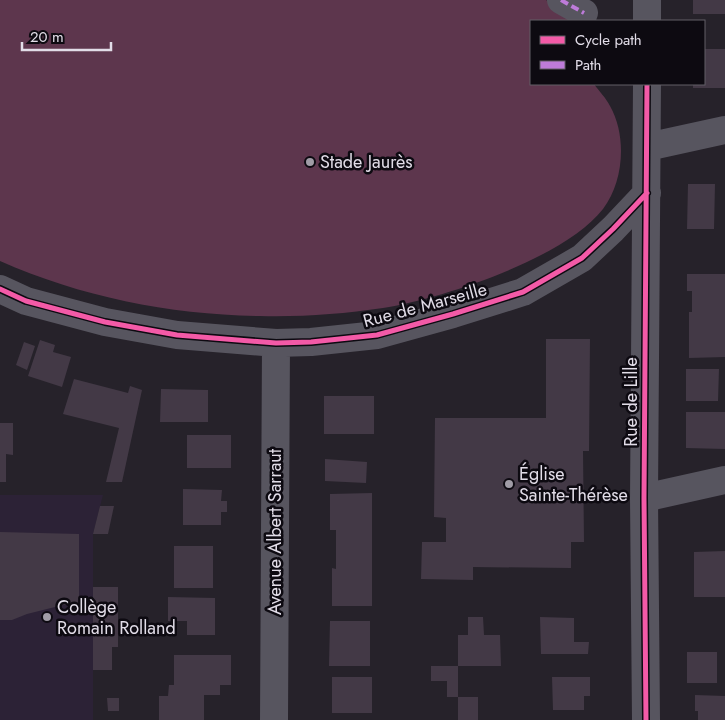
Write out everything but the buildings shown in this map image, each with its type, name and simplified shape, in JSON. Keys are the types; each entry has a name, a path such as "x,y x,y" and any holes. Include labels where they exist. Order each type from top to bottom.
{"street":[{"path":"647,0 647,20"},
{"name":"Rue de Lille","path":"646,720 644,498 647,85"},
{"path":"647,147 725,130"},
{"name":"Rue de Marseille","path":"0,289 26,301 105,322 177,335 276,343 311,342 378,335 523,292 582,258 647,193"},
{"name":"Avenue Albert Sarraut","path":"274,720 276,343"},
{"path":"644,498 725,480"}],"shaded area":[{"name":"Stade Jaurès","path":"0,0 546,0 576,20 530,20 530,85 595,85 610,106 619,131 621,158 615,185 603,209 585,227 561,244 502,273 408,303 383,308 306,315 227,315 194,312 127,302 95,294 62,285 0,261"},
{"name":"Collège Romain Rolland","path":"0,495 103,495 93,534 93,720 0,720"}],"marked path":[{"path":"561,0 584,13"}],"cycle path":[{"path":"646,720 644,498 647,85"},
{"path":"0,289 26,301 105,322 177,335 276,343 311,342 377,335 523,292 582,258 647,193"}],"place":[{"name":"Stade Jaurès","path":"310,162"},
{"name":"Église Sainte-Thérèse","path":"509,484"},
{"name":"Collège Romain Rolland","path":"47,617"}]}
